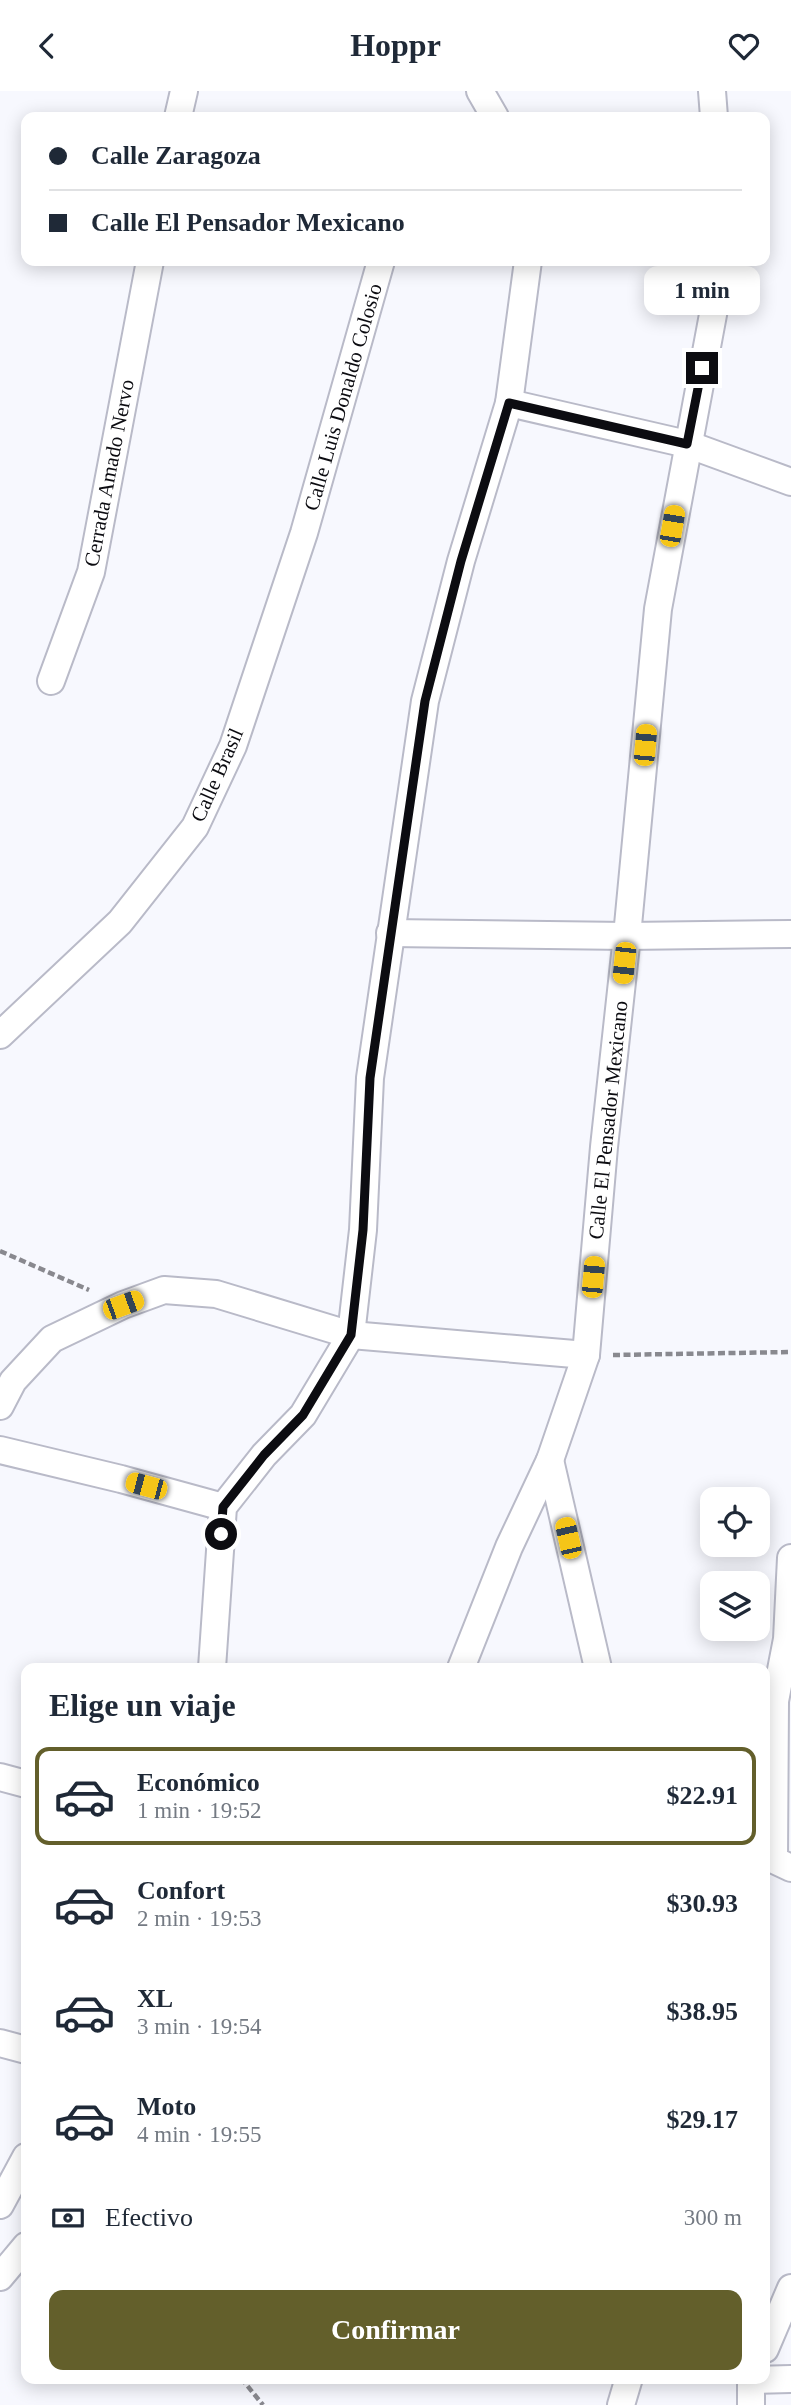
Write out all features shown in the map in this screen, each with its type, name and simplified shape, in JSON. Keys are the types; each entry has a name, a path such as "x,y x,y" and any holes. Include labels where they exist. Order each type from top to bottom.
{"street":[{"path":"179,112 184,91"},
{"path":"480,91 492,112"},
{"path":"712,91 714,112"},
{"name":"Cerrada Amado Nervo","path":"51,681 91,572 149,266"},
{"name":"Calle Luis Donaldo Colosio","path":"304,533 380,266"},
{"path":"212,1663 223,1507 264,1455 303,1415 351,1335 363,1230 370,1078 425,701 461,561 509,403 527,266"},
{"name":"Calle El Pensador Mexicano","path":"463,1663 509,1546 550,1460 586,1355 658,609 722,266"},
{"path":"509,403 687,444 791,482"},
{"name":"Calle Brasil","path":"0,1035 120,922 195,827 233,746 304,533"},
{"path":"390,933 627,936 791,934"},
{"path":"0,1406 13,1381 52,1339 123,1305 164,1290 216,1294 351,1335 586,1355"},
{"path":"0,1450 223,1507"},
{"path":"550,1460 597,1663"},
{"path":"791,1558 789,1638 770,1702 774,1860 791,1868"},
{"path":"0,1777 21,1783"},
{"path":"0,2043 21,2049"},
{"path":"0,2205 21,2166"},
{"path":"0,2277 21,2252"},
{"path":"770,2337 791,2288"},
{"path":"770,2384 791,2379"},
{"path":"621,2405 627,2384"},
{"path":"751,2388 769,2384"}],"path":[{"path":"0,1251 123,1305"},
{"path":"586,1355 791,1352"},
{"path":"246,2384 263,2405"}],"route":[{"path":"221,1534 223,1507 264,1455 303,1415 351,1335 363,1230 370,1078 425,701 461,561 509,403 687,444 702,368"}]}
